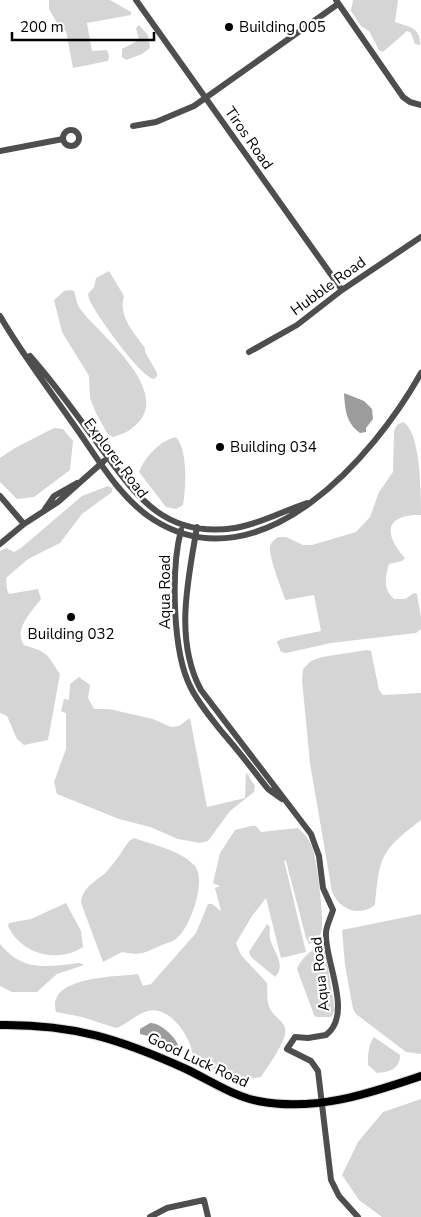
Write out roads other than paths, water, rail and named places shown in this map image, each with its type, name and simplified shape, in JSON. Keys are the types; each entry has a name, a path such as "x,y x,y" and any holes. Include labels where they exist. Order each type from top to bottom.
{"main road":[{"name":"Good Luck Road","path":"0,1025 36,1025 85,1031 130,1045 244,1098 283,1104 323,1103 360,1096 421,1076"}],"street":[{"name":"Tiros Road","path":"136,0 342,290"},
{"path":"133,126 156,122 179,114 205,98 337,2 403,96 410,102 421,105"},
{"path":"0,150 63,139"},
{"name":"Hubble Road","path":"249,352 297,325 342,290 421,237"},
{"name":"Explorer Road","path":"0,316 101,463 134,504 154,520 180,532 196,536 222,538 247,534 294,515 333,486 363,455 421,372"},
{"name":"Explorer Road","path":"16,340 56,386 141,500 158,514 182,525 218,529 244,526 313,501"},
{"path":"0,544 24,524 58,502 78,482 108,458"},
{"path":"0,496 24,524"},
{"name":"Aqua Road","path":"182,525 176,565 176,600 179,652 186,678 200,703 268,789 286,803"},
{"name":"Aqua Road","path":"197,527 187,575 186,598 186,642 191,667 201,690 274,784 316,843 323,888 333,910 326,932 338,1003 335,1023 326,1034 308,1038 295,1037 287,1049 311,1061 318,1071 323,1103"},
{"path":"323,1103 331,1180 339,1196 358,1217"},
{"path":"150,1217 167,1208 204,1200 208,1217"}],"place":[{"name":"Building 005","path":"229,27"},
{"name":"Building 034","path":"220,447"},
{"name":"Building 032","path":"71,617"}]}
